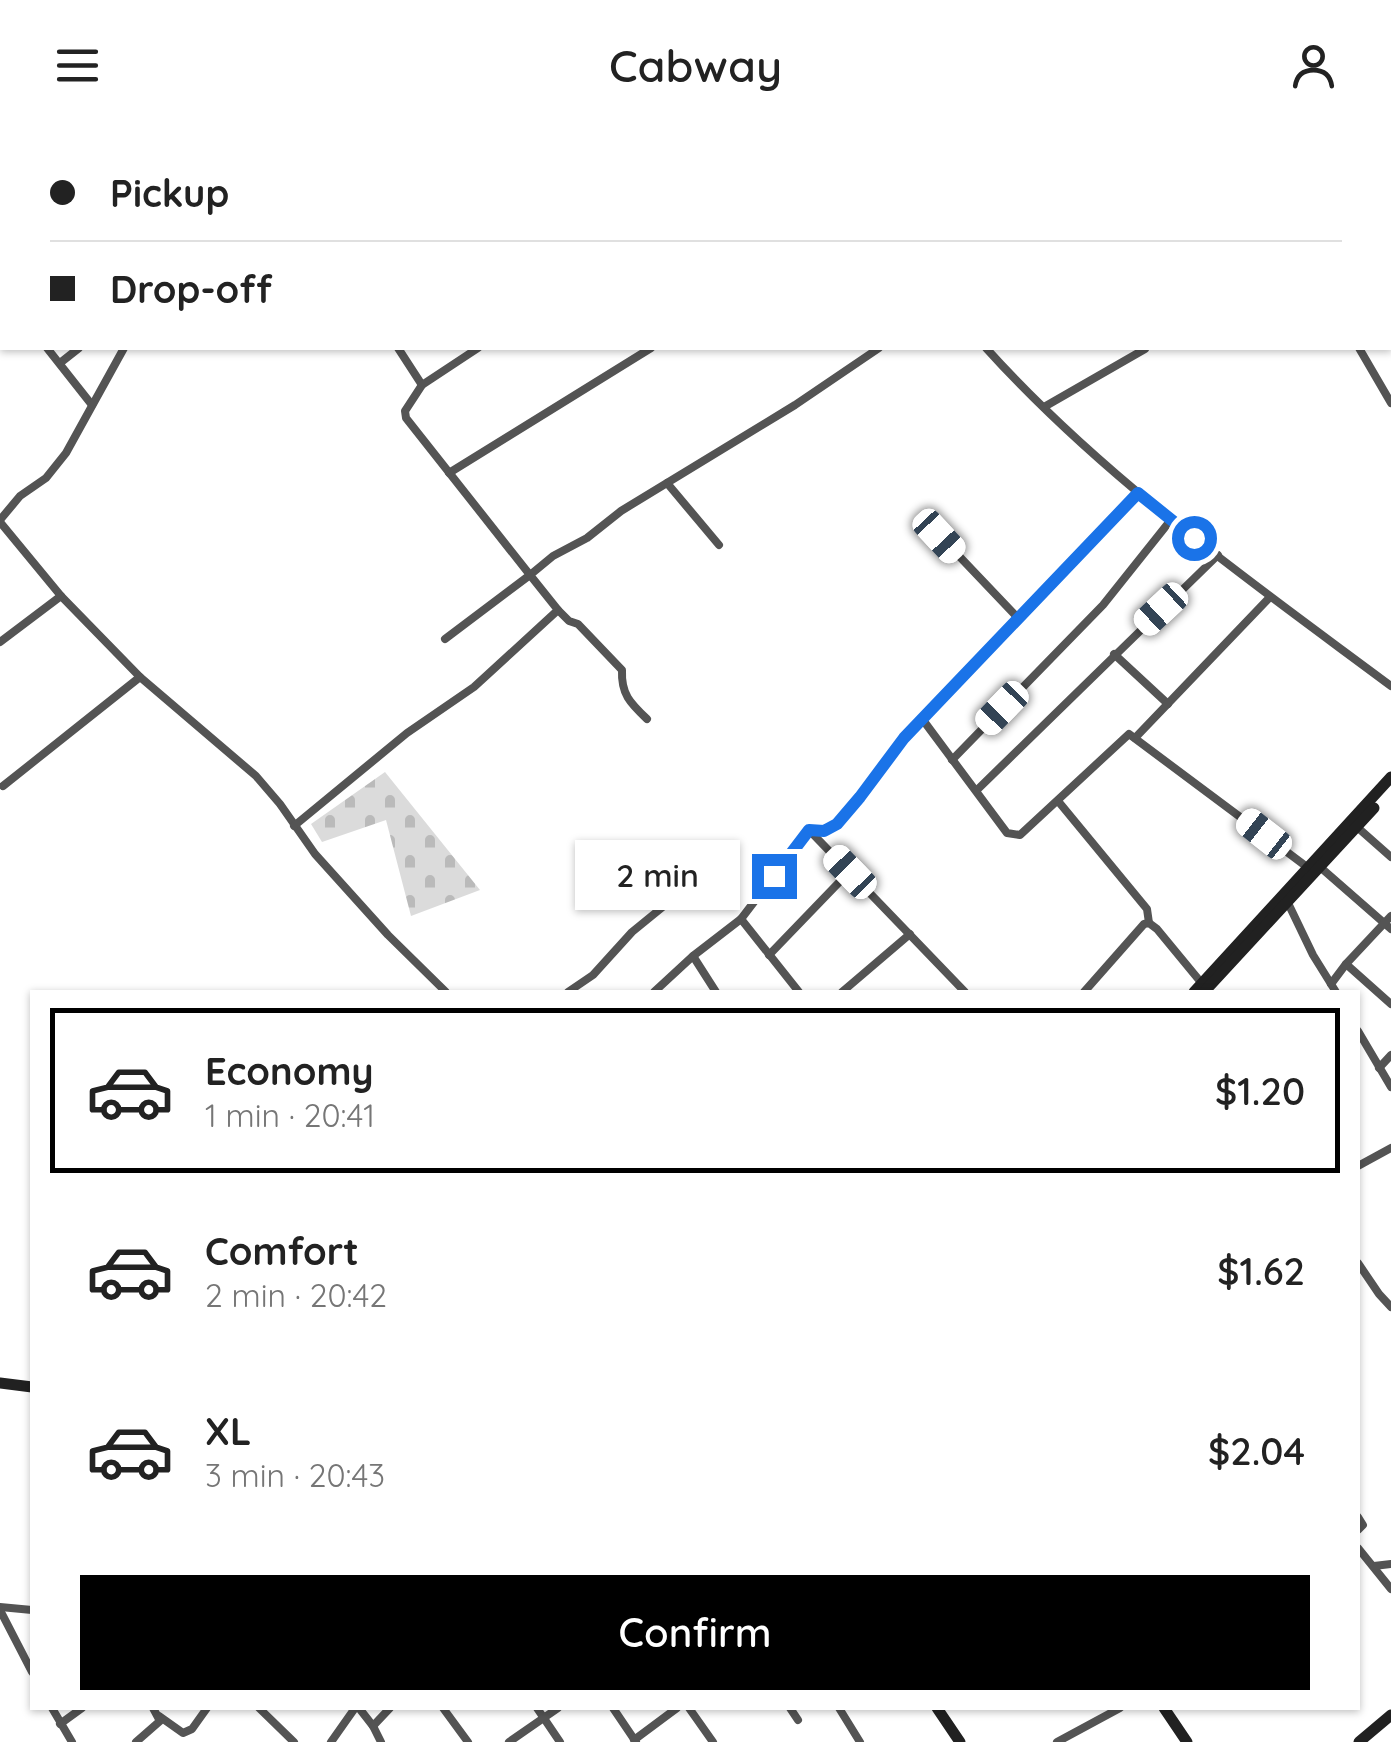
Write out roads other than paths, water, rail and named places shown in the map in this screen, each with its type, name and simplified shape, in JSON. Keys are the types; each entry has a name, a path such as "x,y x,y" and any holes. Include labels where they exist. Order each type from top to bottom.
{"street":[{"path":"48,350 92,406"},
{"path":"60,363 76,350"},
{"path":"123,350 56,466 20,496 0,521 61,596 140,677 256,776 315,854 444,990"},
{"path":"399,350 422,385"},
{"path":"475,350 422,385 405,411 406,418 558,610 578,624 622,670 622,685 631,704 647,719"},
{"path":"449,474 648,350"},
{"path":"445,639 553,556 795,405 875,350"},
{"path":"988,350 1044,407 1170,521 1391,686"},
{"path":"1044,407 1144,350"},
{"path":"1359,350 1391,403"},
{"path":"667,482 719,545"},
{"path":"809,830 824,831 837,824 904,738 1138,493"},
{"path":"952,760 1102,605 1170,521"},
{"path":"939,536 1017,617"},
{"path":"977,790 1218,555"},
{"path":"0,642 61,596"},
{"path":"1135,738 1270,596"},
{"path":"294,826 406,733 474,688 558,610"},
{"path":"1114,654 1168,704"},
{"path":"3,786 140,677"},
{"path":"923,720 1006,833 1020,835 1129,734 1389,922 1346,964 1333,988"},
{"path":"1202,989 1288,904 1391,777"},
{"path":"1202,989 1391,789"},
{"path":"1058,801 1147,909 1149,923 1202,989"},
{"path":"1357,827 1391,858"},
{"path":"809,830 963,990"},
{"path":"656,990 740,919 809,830"},
{"path":"769,955 850,872"},
{"path":"571,990 670,901"},
{"path":"1288,904 1333,988"},
{"path":"740,919 798,990"},
{"path":"1086,990 1149,923"},
{"path":"844,990 910,934"},
{"path":"693,956 715,990"},
{"path":"1346,964 1391,1004"},
{"path":"1360,1034 1391,1087"},
{"path":"1379,1068 1391,1055"},
{"path":"1360,1165 1391,1148"},
{"path":"1360,1265 1391,1307"},
{"path":"0,1383 30,1387"},
{"path":"1360,1550 1391,1589"},
{"path":"1374,1566 1391,1564"},
{"path":"30,1610 0,1609 30,1668"},
{"path":"53,1710 72,1742"},
{"path":"60,1724 79,1710"},
{"path":"154,1710 183,1732 192,1728 206,1710"},
{"path":"261,1710 294,1742"},
{"path":"331,1742 355,1710"},
{"path":"359,1710 381,1742"},
{"path":"373,1726 388,1710"},
{"path":"444,1710 468,1742"},
{"path":"538,1710 560,1742"},
{"path":"509,1742 555,1710"},
{"path":"614,1710 635,1741 674,1710"},
{"path":"690,1710 714,1742"},
{"path":"791,1710 798,1720"},
{"path":"840,1710 860,1742"},
{"path":"938,1710 960,1742"},
{"path":"1057,1742 1116,1710"},
{"path":"1165,1710 1187,1742"},
{"path":"1359,1742 1391,1715"},
{"path":"136,1742 156,1726 159,1716"}]}
